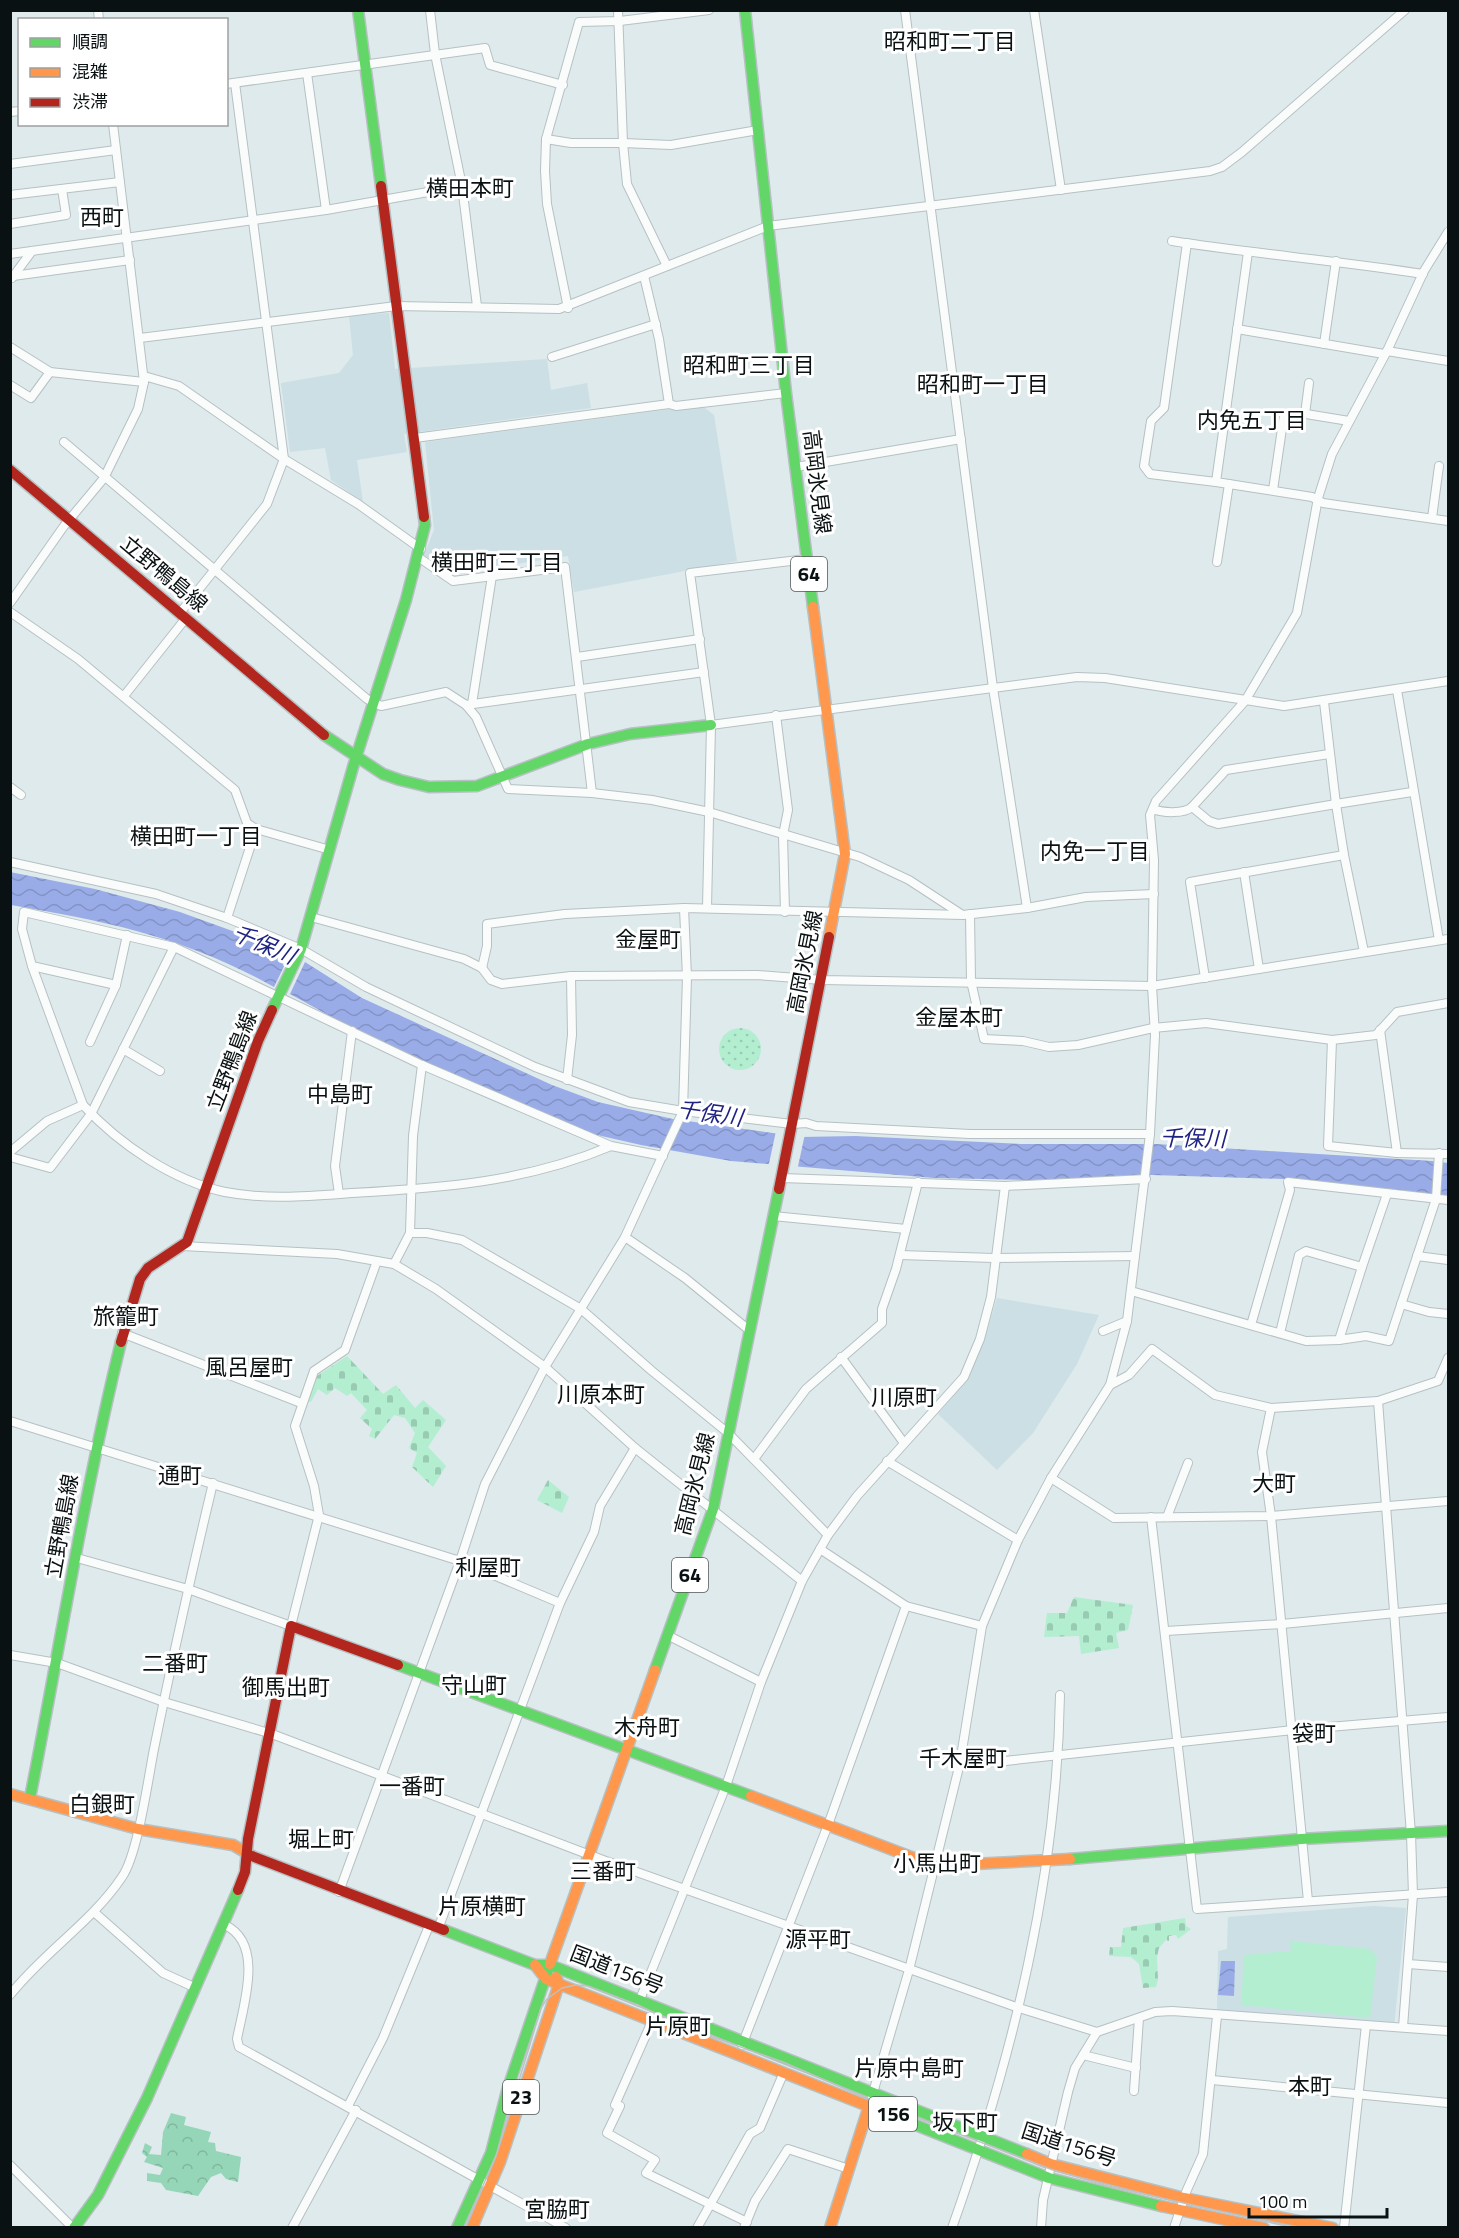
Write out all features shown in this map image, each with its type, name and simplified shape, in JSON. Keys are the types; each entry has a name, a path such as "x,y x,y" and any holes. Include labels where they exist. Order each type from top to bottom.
{"main road":[{"path":"358,10 425,525 419,553 356,758 383,774 429,787 477,786 588,744 630,734 711,725"},
{"name":"高岡氷見線","path":"745,10 786,393 845,854 791,1128"},
{"name":"立野鴨島線","path":"10,471 337,746 356,758 300,951 258,1041 187,1242 148,1268 140,1279 122,1333 95,1448 77,1558 30,1798"},
{"name":"64","path":"782,1175 791,1128"},
{"name":"高岡氷見線","path":"550,1965 591,1856 713,1509 782,1175"},
{"path":"73,2228 98,2195 119,2156 225,1925 244,1872 291,1626 521,1709 935,1866 1047,1861 1301,1839 1449,1831"},
{"name":"国道156号","path":"11,1795 30,1798 138,1829 233,1845 246,1854 339,1892 534,1965 550,1965 744,2040 872,2094 1051,2164 1184,2198 1333,2228"},
{"name":"国道156号","path":"534,1965 546,1979 980,2148 1049,2178 1101,2193 1264,2228"},
{"path":"550,1965 559,1984"},
{"name":"23","path":"457,2228 491,2152 507,2091 550,1965"},
{"name":"23","path":"472,2228 491,2184 559,1984"},
{"path":"830,2228 869,2106"}],"street":[{"path":"430,10 435,54 462,186 477,306"},
{"path":"618,10 623,143 627,184 667,266"},
{"path":"568,308 547,204 546,139 579,22 620,21 709,10"},
{"path":"905,10 993,688 1027,908"},
{"path":"1034,10 1061,190"},
{"path":"140,338 396,306 568,308 768,226 1061,190 1222,167 1406,10"},
{"path":"124,696 267,504 284,459 231,83 485,48 490,65 563,85"},
{"path":"307,73 326,210"},
{"path":"10,603 70,520 104,478 138,409 144,379 113,126"},
{"path":"546,139 571,143 670,145 758,130"},
{"path":"10,164 116,150"},
{"path":"10,195 120,182"},
{"path":"10,254 326,210 462,186"},
{"path":"10,224 66,215 62,189"},
{"path":"869,2106 909,1970 960,1763 982,1626 1018,1540 1051,1478 1110,1385 1127,1321 1150,1136 1154,894 1150,815 1156,801 1203,745 1245,701 1297,613 1318,498 1332,453 1385,353 1423,274 1449,232"},
{"path":"1172,241 1423,274"},
{"path":"1187,243 1164,408 1151,421 1144,466 1150,474 1273,490 1318,498 1323,503 1449,521"},
{"path":"12,278 32,250"},
{"path":"1216,482 1248,252"},
{"path":"12,278 130,260"},
{"path":"1324,344 1336,261"},
{"path":"644,276 656,324 669,404"},
{"path":"552,357 656,324"},
{"path":"1237,329 1324,344 1449,361"},
{"path":"10,347 50,372 144,379 179,386 284,459 358,504 453,581 565,567 582,689 592,793"},
{"path":"10,385 31,398 50,372"},
{"path":"1305,414 1310,383"},
{"path":"414,438 669,404 676,406 786,393"},
{"path":"1273,490 1284,415 1305,414 1349,421"},
{"path":"796,467 961,438"},
{"path":"64,442 374,703 381,706 446,692 469,704 508,789 592,793 652,800 709,812 860,857 909,880 966,915"},
{"path":"1432,518 1439,466"},
{"path":"1217,562 1229,484"},
{"path":"707,908 711,725 690,573 807,559"},
{"path":"469,704 492,576"},
{"path":"10,612 78,659 235,790 247,823 256,829 330,850"},
{"path":"578,657 700,639"},
{"path":"469,704 704,672"},
{"path":"711,725 1077,677 1105,678 1284,706 1324,702 1449,681"},
{"path":"1397,690 1412,792 1439,940"},
{"path":"1324,702 1344,855 1364,952"},
{"path":"776,716 788,810 783,835 785,912"},
{"path":"1153,809 1160,812 1189,810 1226,770 1329,754"},
{"path":"10,787 21,795"},
{"path":"1192,807 1209,821 1218,824 1412,792"},
{"path":"227,918 256,829"},
{"path":"1205,978 1190,882 1344,855"},
{"path":"10,862 156,894 227,918 300,951 375,992 567,1080 629,1102 682,1113 791,1128 806,1123 816,1126 970,1134 1150,1136"},
{"path":"1244,872 1259,969"},
{"path":"483,968 487,946 487,924 565,914 707,908 785,912 966,915 1027,908 1086,897 1154,894"},
{"path":"339,1892 460,1561 485,1484 545,1367 625,1237 682,1113 687,977 684,908"},
{"path":"610,1146 521,1176 412,1190 260,1197 206,1186 165,1169 90,1114 83,1105 32,966 22,929 24,912 174,947 281,994 422,1065 610,1146 664,1154"},
{"path":"966,915 971,981 984,1039 1023,1041 1049,1047 1078,1045 1153,1028 1206,1023 1332,1040 1376,1035 1397,1012 1449,1003"},
{"path":"311,917 464,959 483,968 491,980 502,984 571,976 757,975 822,980 1152,986 1449,939"},
{"path":"90,1042 116,985 127,935"},
{"path":"83,1105 47,1121 10,1155 50,1168 90,1114 174,947"},
{"path":"32,966 116,985"},
{"path":"567,1080 572,1035 571,976"},
{"path":"1380,1030 1397,1153"},
{"path":"339,1194 335,1166 352,1031"},
{"path":"1332,1040 1328,1146 1439,1156 1449,1154"},
{"path":"123,1049 160,1071"},
{"path":"394,1264 410,1233 413,1137 422,1065"},
{"path":"1131,1291 1306,1341 1366,1336 1389,1341 1436,1197 1439,1156"},
{"path":"782,1175 1005,1186 1146,1179"},
{"path":"754,1459 806,1389 882,1323 882,1309 900,1255 918,1182"},
{"path":"1251,1325 1290,1190 1288,1182 1449,1200"},
{"path":"635,2012 726,1786 761,1682 802,1581 828,1535 887,1461 964,1377 980,1339 991,1297 994,1258 1005,1186"},
{"path":"1339,1340 1387,1194"},
{"path":"773,1216 906,1229"},
{"path":"410,1233 427,1233 462,1240 581,1309 728,1433 828,1535"},
{"path":"625,1237 685,1278 749,1330"},
{"path":"182,1246 337,1254 394,1264 436,1289 545,1367 635,1448 802,1581"},
{"path":"1280,1333 1299,1255 1306,1251 1362,1268"},
{"path":"900,1255 994,1258 1134,1256"},
{"path":"1417,1256 1449,1260"},
{"path":"77,1558 188,1589 291,1626 319,1515 314,1486 295,1426 314,1371 345,1350 377,1261"},
{"path":"1401,1304 1430,1312 1449,1314"},
{"path":"1103,1331 1127,1321"},
{"path":"122,1333 301,1404"},
{"path":"1110,1385 1129,1375 1152,1349 1215,1395 1271,1408 1378,1401 1438,1381 1449,1358"},
{"path":"841,1357 904,1443"},
{"path":"1378,1401 1411,1834 1413,1895 1403,2027"},
{"path":"1271,1408 1262,1452 1271,1516 1293,1730 1308,1901"},
{"path":"10,1421 319,1515 460,1561 560,1603"},
{"path":"348,2106 383,2038 434,1928 481,1814 560,1603 594,1532 600,1506 635,1448"},
{"path":"887,1461 1018,1540"},
{"path":"1167,1517 1188,1463"},
{"path":"1051,1478 1114,1518 1271,1516 1449,1501"},
{"path":"10,1995 42,1960 94,1912 124,1875 138,1829 188,1589 213,1483"},
{"path":"1151,1517 1180,1742 1197,1909 1449,1892"},
{"path":"820,1549 906,1606 982,1626"},
{"path":"738,2054 828,1825 906,1606"},
{"path":"1166,1631 1282,1624 1449,1608"},
{"path":"669,1636 761,1682"},
{"path":"10,1655 57,1663 164,1702 272,1734 591,1856 909,1970 1097,2032 1155,2012 1172,2011 1449,2031"},
{"path":"952,2228 984,2137 1019,2008 1047,1861 1059,1754 1060,1695"},
{"path":"960,1763 996,1762 1293,1730 1449,1717"},
{"path":"94,1912 163,1973 196,1988"},
{"path":"225,1925 238,1937 250,1960 237,2039 239,2047 479,2177 567,2228"},
{"path":"1408,1964 1449,1967"},
{"path":"1174,2228 1203,2154 1217,2016"},
{"path":"1134,2091 1139,2018"},
{"path":"653,2019 615,2105 620,2106 607,2133 655,2160 646,2173 746,2225 756,2200 788,2149 849,2169"},
{"path":"1344,2228 1366,2025"},
{"path":"1041,2228 1051,2164 1068,2092 1075,2068 1097,2032"},
{"path":"1083,2055 1136,2068"},
{"path":"697,2228 707,2204 750,2134 760,2128 784,2072"},
{"path":"1212,2080 1449,2103"},
{"path":"292,2228 356,2110"},
{"path":"10,2165 73,2228"}],"shaded area":[{"path":"389,313 395,369 547,359 551,390 587,383 591,408 404,434 407,452 357,460 363,502 331,480 325,448 290,452 281,383 339,373 353,355 349,316"},
{"path":"701,405 714,415 737,561 574,592 568,556 457,573 424,555 434,530 425,442"},
{"path":"997,1298 1099,1315 1077,1364 1033,1433 997,1470 938,1414 968,1379 985,1338"},
{"path":"1374,1906 1406,1908 1394,2027 1217,2011 1218,1951 1227,1949 1228,1917"}],"green space":[{"path":"740,1028 748,1029 755,1034 760,1041 760,1057 755,1064 748,1069 740,1070 732,1069 725,1064 720,1057 719,1049 720,1041 725,1034 732,1029"},
{"path":"347,1356 383,1394 396,1385 415,1408 423,1400 446,1420 428,1447 446,1466 433,1487 412,1467 417,1453 409,1448 415,1433 405,1418 394,1415 375,1439 369,1436 372,1429 360,1418 367,1410 351,1393 347,1396 335,1388 327,1395 318,1389 311,1402 307,1401 317,1376"},
{"path":"548,1480 569,1497 562,1513 537,1500"},
{"path":"1074,1597 1133,1605 1128,1630 1116,1633 1119,1648 1081,1654 1079,1636 1044,1637 1047,1613 1067,1613"},
{"path":"1185,1918 1186,1926 1191,1929 1178,1939 1176,1935 1169,1936 1169,1941 1166,1940 1159,1948 1156,1987 1143,1988 1139,1964 1131,1957 1109,1956 1110,1947 1121,1947 1123,1928"},
{"path":"1290,1941 1370,1949 1377,1957 1370,2018 1241,2005 1244,1955 1291,1951"},
{"path":"171,2113 186,2117 184,2125 211,2132 208,2142 215,2143 216,2151 241,2157 238,2182 226,2179 221,2173 211,2177 198,2196 166,2190 161,2183 147,2181 147,2173 160,2175 163,2168 144,2162 147,2157 142,2153 145,2143 152,2147 149,2154 161,2155 163,2132"}],"water":[{"name":"千保川","path":"10,872 95,889 180,912 291,952 274,987 209,955 146,934 114,925 11,905"},
{"path":"305,962 362,998 552,1085 598,1102 673,1119 802,1137 855,1136 1021,1144 1156,1144 1432,1161 1448,1163 1448,1196 1284,1179 1152,1175 1032,1180 934,1178 731,1161 641,1145 584,1132 522,1107 368,1037 290,994"},
{"path":"1221,1961 1235,1961 1234,1996 1218,1995"}],"pier":[{"path":"776,1131 805,1134 797,1171 768,1168"}],"tram line":[{"path":"465,2228 497,2153 541,2008 547,1999 562,1988 575,1985 588,1986 638,2005 684,2027 783,2062 871,2100 1053,2170 1108,2186 1295,2228"}],"traffic: fast":[{"path":"358,10 381,186"},
{"path":"745,10 786,393 813,607"},
{"path":"272,1010 301,949 353,767 406,600 425,525 424,517"},
{"path":"324,735 383,774 400,780 429,787 477,786 588,744 630,734 711,725"},
{"path":"655,1670 713,1509 779,1189"},
{"path":"30,1798 84,1513 121,1342"},
{"path":"398,1665 751,1796"},
{"path":"1070,1859 1301,1839 1448,1831"},
{"path":"74,2228 98,2195 147,2098 238,1890"},
{"path":"444,1930 535,1965 550,1965 1027,2154"},
{"path":"457,2228 491,2153 507,2091 550,1964"},
{"path":"868,2106 1049,2178 1161,2206"}],"traffic: slow":[{"path":"813,607 845,854 829,937"},
{"path":"550,1964 655,1670"},
{"path":"10,1794 138,1829 233,1845 252,1856"},
{"path":"751,1796 935,1866 1070,1859"},
{"path":"535,1965 546,1979 868,2106"},
{"path":"472,2228 500,2162 559,1984 556,1977"},
{"path":"830,2228 869,2106"},
{"path":"1027,2154 1051,2164 1184,2198 1333,2228"},
{"path":"1161,2206 1264,2228"}],"traffic: jam":[{"path":"381,186 424,517"},
{"path":"10,470 324,735"},
{"path":"779,1189 829,937"},
{"path":"121,1342 140,1279 148,1268 187,1242 258,1041 272,1010"},
{"path":"238,1890 245,1872 248,1839 291,1626 398,1665"},
{"path":"252,1856 444,1930"}],"district":[{"name":"昭和町二丁目","path":"950,41"},
{"name":"横田本町","path":"470,188"},
{"name":"西町","path":"102,217"},
{"name":"昭和町三丁目","path":"749,365"},
{"name":"昭和町一丁目","path":"983,384"},
{"name":"内免五丁目","path":"1252,420"},
{"name":"横田町三丁目","path":"497,562"},
{"name":"横田町一丁目","path":"196,836"},
{"name":"内免一丁目","path":"1095,851"},
{"name":"金屋町","path":"648,939"},
{"name":"金屋本町","path":"959,1017"},
{"name":"中島町","path":"340,1094"},
{"name":"旅籠町","path":"126,1316"},
{"name":"風呂屋町","path":"249,1367"},
{"name":"川原本町","path":"601,1394"},
{"name":"川原町","path":"904,1397"},
{"name":"通町","path":"180,1475"},
{"name":"大町","path":"1274,1483"},
{"name":"利屋町","path":"488,1567"},
{"name":"二番町","path":"175,1663"},
{"name":"守山町","path":"474,1685"},
{"name":"御馬出町","path":"286,1687"},
{"name":"木舟町","path":"647,1727"},
{"name":"袋町","path":"1314,1733"},
{"name":"千木屋町","path":"963,1758"},
{"name":"一番町","path":"412,1786"},
{"name":"白銀町","path":"102,1804"},
{"name":"堀上町","path":"321,1839"},
{"name":"小馬出町","path":"937,1863"},
{"name":"三番町","path":"603,1871"},
{"name":"片原横町","path":"482,1906"},
{"name":"源平町","path":"818,1939"},
{"name":"片原町","path":"678,2026"},
{"name":"片原中島町","path":"909,2068"},
{"name":"本町","path":"1310,2086"},
{"name":"坂下町","path":"965,2122"},
{"name":"宮脇町","path":"557,2209"}]}
